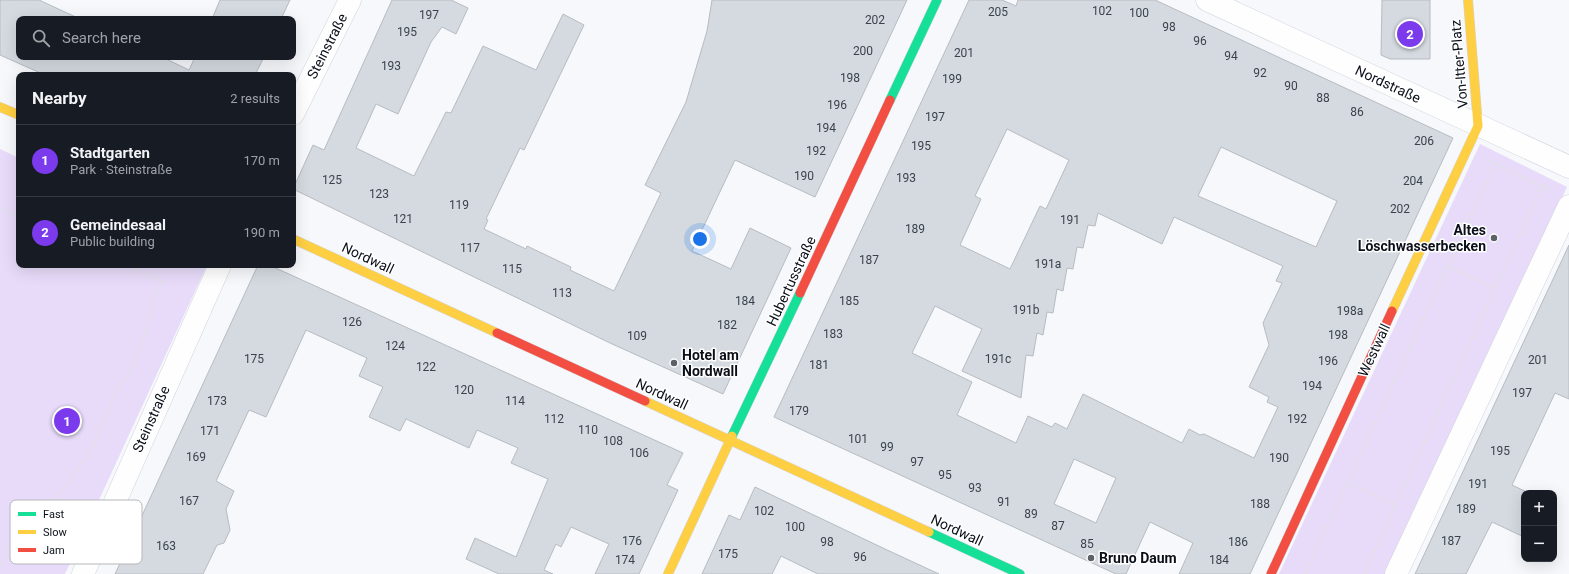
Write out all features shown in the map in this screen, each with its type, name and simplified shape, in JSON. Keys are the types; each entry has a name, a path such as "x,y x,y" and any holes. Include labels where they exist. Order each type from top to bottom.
{"street":[{"name":"Steinstraße","path":"296,108 350,0"},
{"name":"Hubertusstraße","path":"668,574 938,0"},
{"name":"Nordstraße","path":"1207,0 1478,126 1569,166"},
{"name":"Von-Itter-Platz","path":"1468,0 1478,126"},
{"path":"0,107 16,114"},
{"name":"Westwall","path":"1271,574 1478,126"},
{"path":"1396,574 1562,199"},
{"name":"Nordwall","path":"296,240 1020,574"},
{"name":"Steinstraße","path":"116,500 219,268"},
{"name":"Steinstraße","path":"83,574 87,564"}],"path":[{"path":"1467,150 1542,186 1562,199"},
{"path":"1305,574 1495,164"},
{"path":"1364,574 1542,186"},
{"path":"0,208 16,215"},
{"path":"1448,266 1496,288"},
{"path":"54,500 90,452 114,395 133,368 150,320 152,304 162,281 133,268"},
{"path":"1348,483 1396,505"},
{"path":"0,565 10,553"}],"shaded area":[{"path":"1480,144 1567,187 1386,574 1279,574"},
{"path":"0,149 16,157 16,268 206,268 99,500 10,500 10,564 70,564 65,574 0,574"}],"building":[{"path":"0,0 39,0 74,16 16,16 16,60 168,60 189,70 194,60 262,60 256,72 38,72 0,55"},
{"path":"220,0 290,0 282,16 213,16"},
{"path":"392,0 451,0 468,8 456,34 442,27 431,42 398,114 376,104 356,148 414,176 446,112 451,113 483,46 536,70 563,14 584,25 524,150 520,148 486,219 488,220 484,229 526,249 527,246 571,267 570,270 614,291 661,193 645,185 686,102 707,31 712,0 907,0 815,197 735,160 692,251 731,269 750,228 791,248 723,394 610,343 296,190 296,182 313,145 324,150"},
{"path":"969,0 1002,0 1016,6 1018,0 1155,0 1453,138 1250,574 1179,574 1193,543 1150,522 1126,574 1116,574 774,417","holes":["1007,129 1069,160 1046,209 1040,206 1010,269 960,245 981,199 975,196","1221,147 1337,201 1316,247 1198,196","1098,213 1162,244 1174,217 1283,266 1276,281 1282,283 1263,323 1269,345 1249,387 1269,397 1267,402 1278,407 1254,458 1204,434 1200,435 1189,429 1182,443 1083,394 1067,429 1055,423 1052,427 1028,416 1016,443 957,415 972,382 912,353 935,306 982,329 962,371 1021,398 1026,355 1033,356 1037,333 1043,335 1047,312 1053,313 1057,289 1063,291 1067,268 1073,269 1077,247 1083,248 1088,225 1095,226","1074,459 1116,478 1096,523 1054,504"]},
{"path":"1382,0 1430,0 1430,59 1390,59 1381,55"},
{"path":"1569,245 1569,399 1555,393 1512,485 1523,490 1521,490 1521,536 1492,522 1466,574 1415,574"},
{"path":"257,268 276,268 683,453 667,485 678,490 639,574 595,574 609,544 571,527 561,547 556,544 544,570 553,574 499,574 466,559 475,538 516,557 548,479 511,463 518,448 477,430 469,448 406,419 400,431 369,417 383,387 359,376 367,358 306,330 266,417 249,410 216,481 234,491 226,509 230,530 224,543 217,545 203,574 115,574 120,564 142,564 142,516"},
{"path":"755,487 939,574 818,574 781,556 772,574 702,574 729,515 740,520"}],"traffic: fast":[{"path":"890,100 937,0"},
{"path":"732,436 800,293"},
{"path":"929,532 1020,574"}],"traffic: slow":[{"path":"1392,311 1478,126 1468,0"},
{"path":"0,107 16,114"},
{"path":"296,240 497,333"},
{"path":"645,401 929,532"},
{"path":"668,574 732,436"}],"traffic: jam":[{"path":"800,293 890,100"},
{"path":"1271,574 1392,311"},
{"path":"497,333 645,401"}],"place":[{"name":"Gemeindesaal","path":"1410,34"},
{"name":"Altes Löschwasserbecken","path":"1494,238"},
{"name":"Hotel am Nordwall","path":"674,363"},
{"name":"Stadtgarten","path":"67,421"},
{"name":"Bruno Daum","path":"1091,558"}]}
